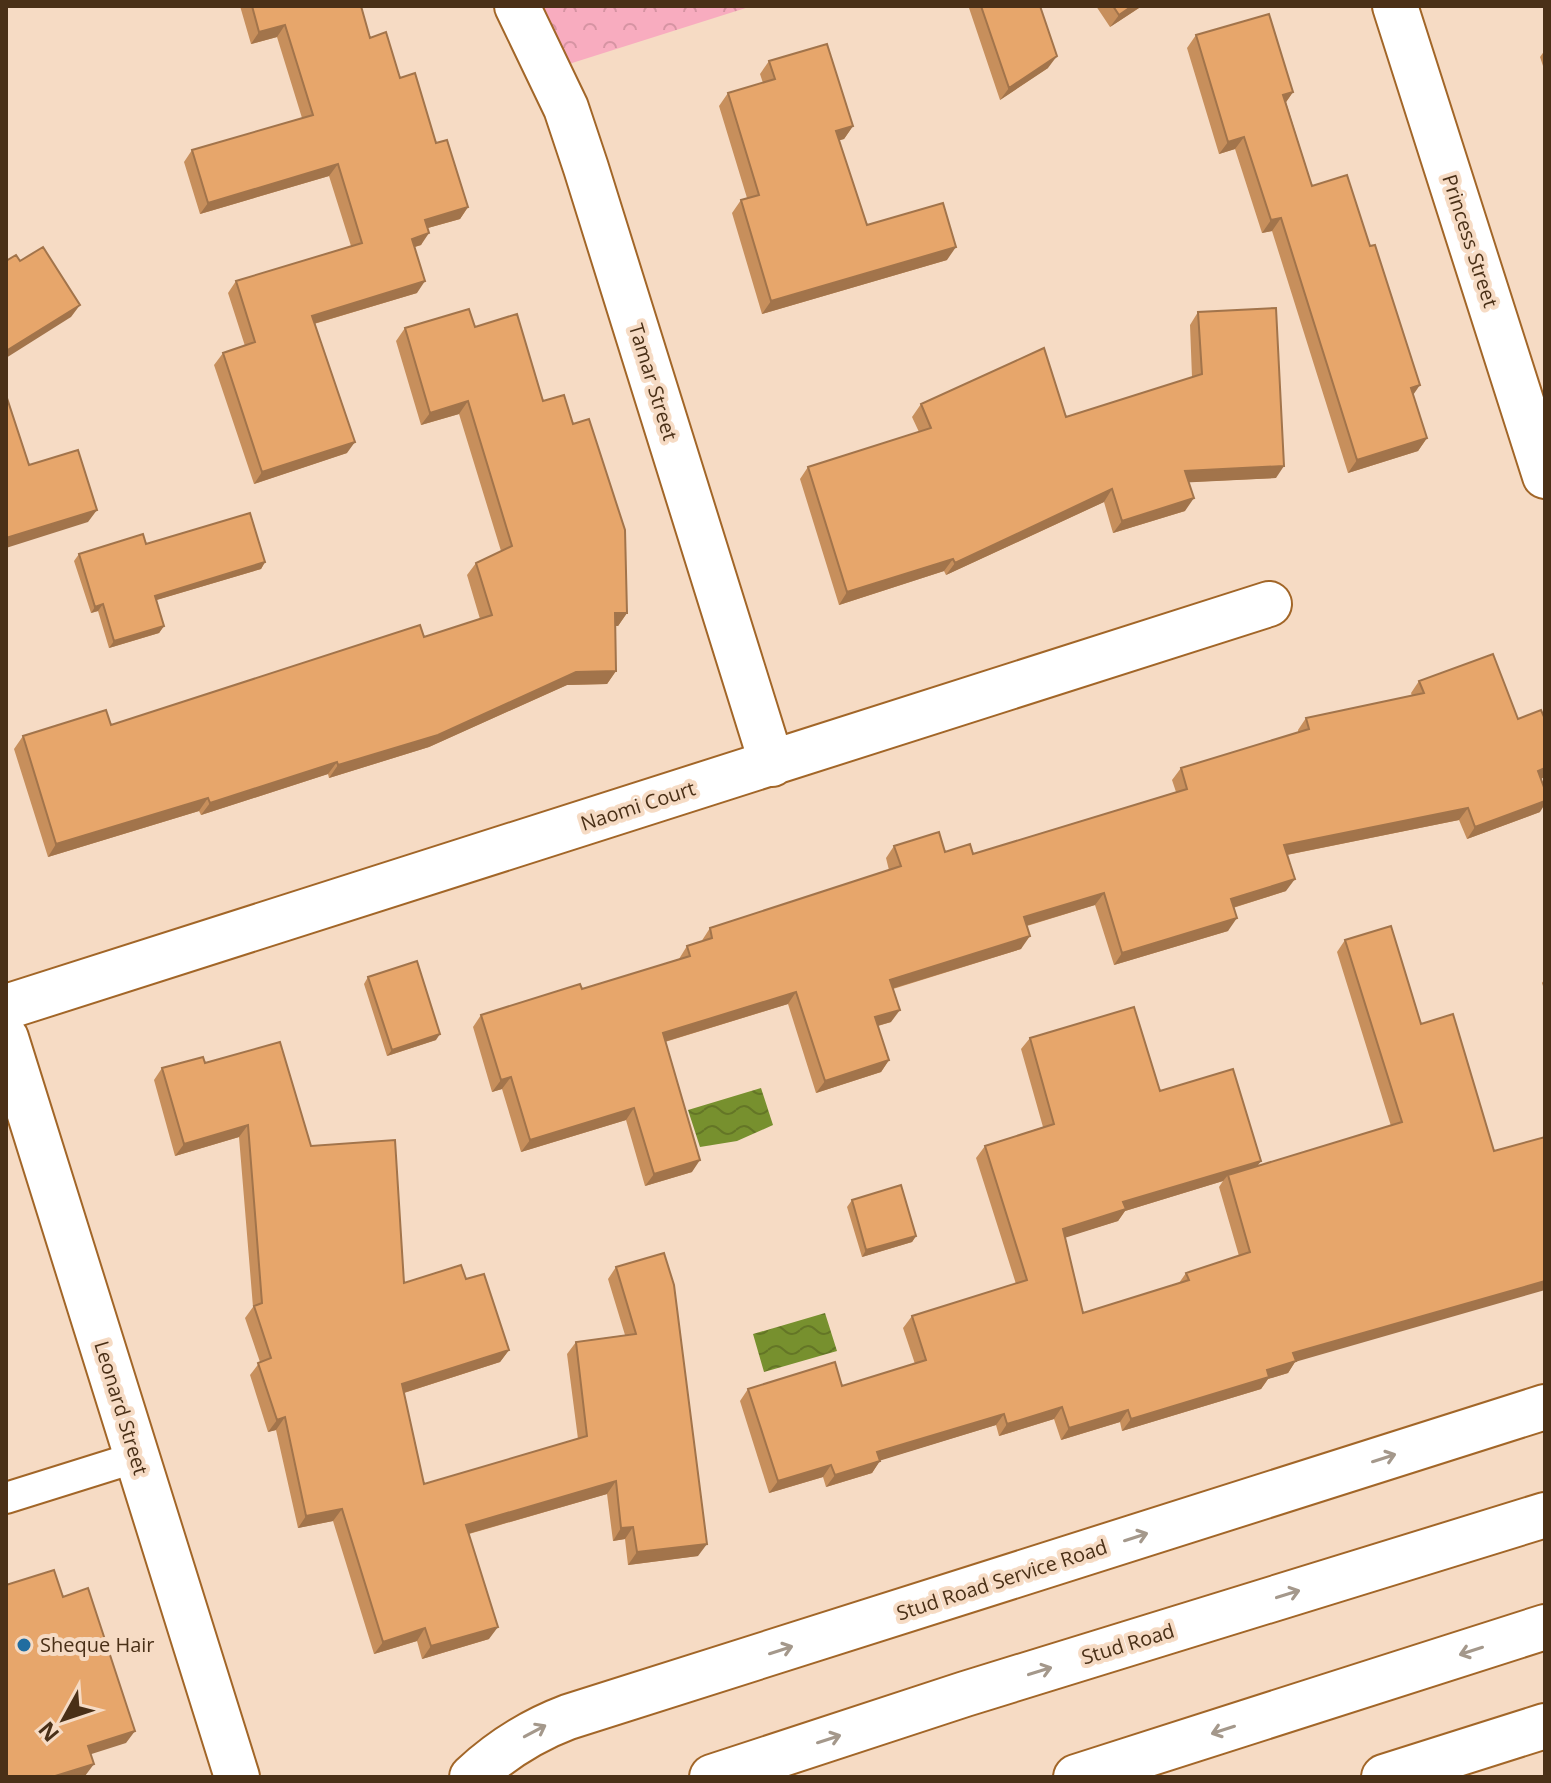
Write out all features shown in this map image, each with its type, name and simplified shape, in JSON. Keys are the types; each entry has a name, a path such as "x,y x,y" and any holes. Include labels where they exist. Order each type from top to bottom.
{"street":[{"name":"Tamar Street","path":"517,6 566,108 772,764"},
{"name":"Princess Street","path":"1395,6 1545,476"},
{"name":"Naomi Court","path":"6,1007 1269,604"},
{"name":"Leonard Street","path":"6,1038 237,1777"},
{"name":"Stud Road Service Road","path":"472,1777 515,1742 540,1727 568,1717 1545,1407"},
{"name":"Stud Road","path":"712,1777 965,1694 1545,1515"},
{"path":"1076,1777 1545,1627"},
{"path":"1384,1777 1545,1726"}],"lane":[{"path":"6,1498 137,1457"}],"green space":[{"path":"517,6 752,6 550,70"}],"water":[{"path":"761,1088 773,1125 737,1141 700,1147 688,1110"},
{"path":"825,1313 837,1351 764,1372 753,1334"}],"building":[{"path":"252,6 361,6 370,38 386,32 400,78 415,73 436,143 447,140 468,207 425,220 429,233 412,239 425,281 312,316 355,442 262,472 223,353 255,342 236,281 362,243 338,164 208,203 192,150 313,115 285,25 259,32"},
{"path":"981,6 1040,6 1057,56 1009,88"},
{"path":"1113,6 1132,6 1119,15"},
{"path":"1269,14 1293,92 1283,95 1312,186 1347,175 1370,246 1375,245 1420,385 1411,388 1427,438 1357,460 1281,218 1271,220 1244,137 1228,142 1196,35"},
{"path":"827,44 853,126 836,131 867,225 943,203 956,247 771,301 741,200 759,195 728,93 775,79 769,61"},
{"path":"43,247 80,305 6,351 6,261 16,255 20,261"},
{"path":"1276,308 1284,466 1185,471 1194,498 1122,521 1112,489 955,563 953,559 847,592 808,467 931,428 921,404 1044,348 1066,417 1202,374 1198,312"},
{"path":"469,309 475,327 517,314 543,401 564,395 573,424 589,419 625,530 627,613 615,613 616,671 576,672 438,735 338,765 337,762 210,803 208,798 56,844 23,736 106,710 111,725 420,625 424,637 492,615 476,563 512,546 468,401 430,413 405,328"},
{"path":"6,395 29,465 78,450 97,510 6,538"},
{"path":"250,513 265,562 155,596 164,626 114,641 103,604 95,607 79,554 143,534 146,544"},
{"path":"1493,654 1518,719 1541,710 1545,719 1545,768 1538,771 1545,790 1545,801 1475,827 1468,808 1284,845 1295,879 1231,899 1237,918 1122,953 1104,893 1024,917 1030,936 890,980 900,1010 875,1017 889,1060 825,1081 796,992 663,1033 700,1160 654,1174 634,1108 530,1140 511,1077 501,1080 481,1015 580,984 582,989 690,956 687,946 712,938 710,928 901,866 894,846 939,832 945,852 970,844 973,854 1187,789 1181,768 1309,729 1306,718 1424,693 1419,681"},
{"path":"1391,926 1421,1024 1453,1014 1494,1151 1545,1137 1545,1281 1293,1353 1296,1361 1267,1370 1269,1377 1131,1419 1128,1410 1069,1428 1062,1407 1007,1424 1004,1414 877,1452 880,1461 835,1475 831,1465 778,1481 748,1389 835,1362 842,1386 926,1360 912,1316 1027,1280 985,1146 1054,1124 1030,1038 1134,1007 1160,1091 1233,1069 1261,1161 1123,1202 1126,1209 1063,1229 1083,1313 1189,1280 1186,1273 1250,1252 1228,1175 1402,1122 1345,940"},
{"path":"417,961 440,1034 392,1050 368,977"},
{"path":"280,1042 311,1146 395,1140 404,1283 461,1265 466,1279 484,1274 509,1350 402,1384 424,1484 587,1436 576,1342 636,1334 616,1267 664,1253 674,1285 707,1544 637,1552 633,1527 621,1528 616,1481 466,1525 498,1627 431,1646 425,1628 383,1642 342,1509 306,1516 285,1417 277,1420 258,1363 271,1358 254,1306 262,1303 248,1125 184,1144 162,1068 203,1057 205,1063"},
{"path":"901,1185 916,1236 866,1250 852,1200"},
{"path":"54,1570 63,1597 88,1588 135,1731 88,1746 94,1764 52,1777 6,1777 6,1585"}],"place":[{"name":"Sheque Hair","path":"24,1645"}]}
